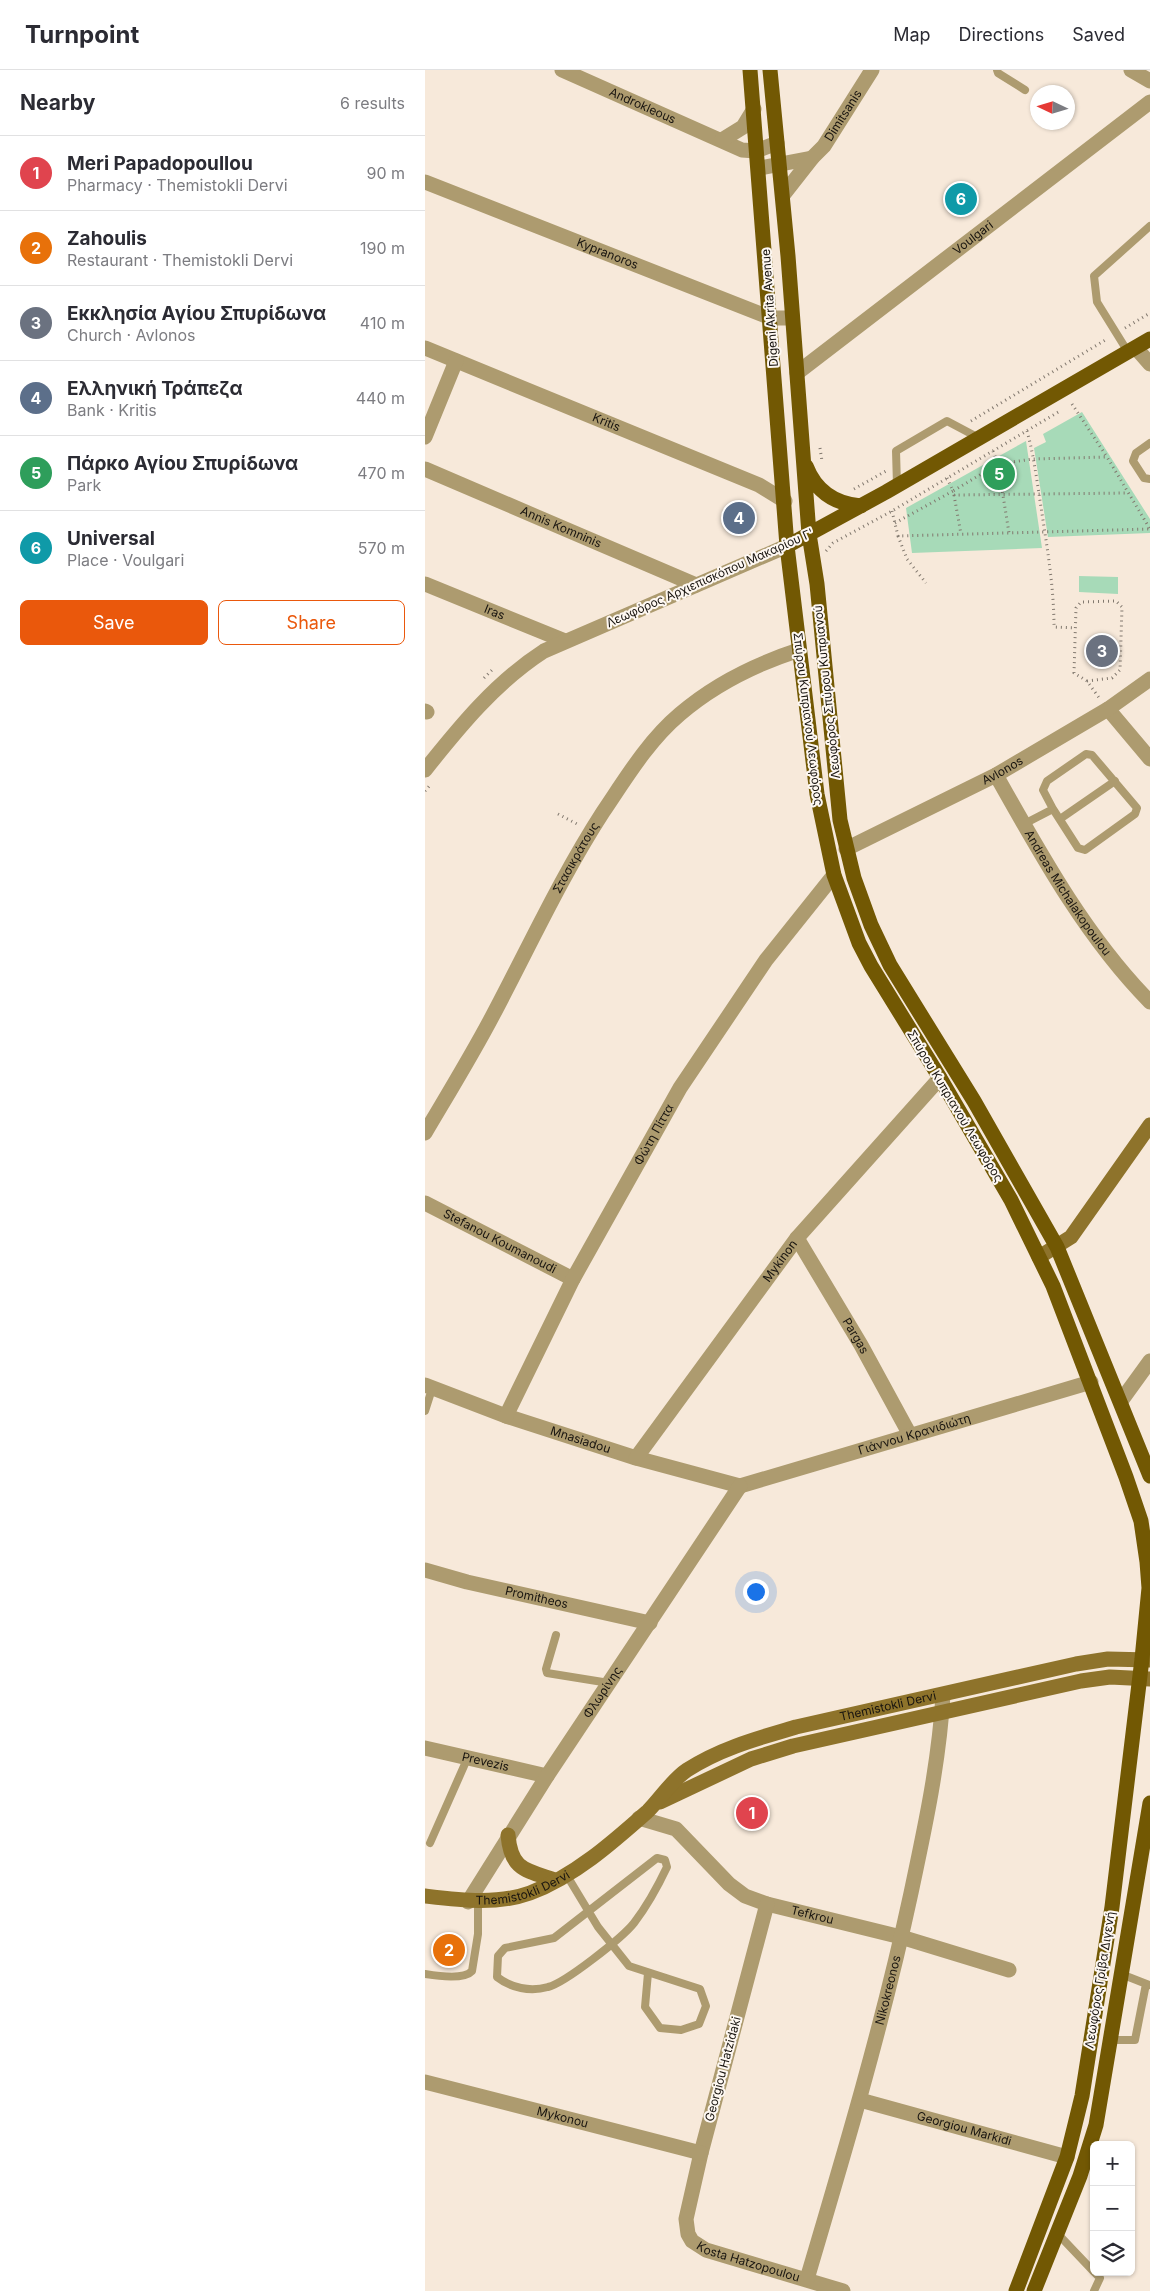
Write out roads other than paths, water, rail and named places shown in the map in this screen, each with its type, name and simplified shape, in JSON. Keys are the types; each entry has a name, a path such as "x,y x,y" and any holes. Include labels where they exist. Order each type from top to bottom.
{"main road":[{"name":"Digeni Akrita Avenue","path":"750,70 771,318 787,546"},
{"name":"Digeni Akrita Avenue","path":"770,70 783,195 809,534"},
{"name":"Λεωφόρος Αρχιεπισκόπου Μακαρίου Γ'","path":"787,546 861,506 1150,339"},
{"path":"802,453 811,479 831,498 841,503 861,506"},
{"name":"Λεωφόρος Σπύρου Κυπριανού","path":"809,534 817,584 835,778 846,849"},
{"name":"Σπύρου Κυπριανού Λεωφόρος","path":"787,546 821,821 834,875 847,913 867,959 941,1078 1011,1200 1039,1256 1091,1382 1141,1521 1149,1588 1146,1660"},
{"name":"Σπύρου Κυπριανού Λεωφόρος","path":"846,849 853,878 871,925 890,965 974,1101 1057,1247 1150,1475"},
{"path":"1039,1256 1057,1247 1077,1230 1150,1125"},
{"name":"Themistokli Dervi","path":"425,1896 473,1901 529,1893 560,1877 595,1854 654,1805 685,1771 713,1755 753,1740 796,1727 1076,1664 1108,1659 1146,1660"},
{"name":"Λεωφόρος Γρίβα Διγενή","path":"1016,2291 1067,2157 1082,2096 1112,1907 1146,1660"},
{"name":"Themistokli Dervi","path":"654,1805 751,1759 793,1746 1081,1681 1110,1677 1145,1678"},
{"name":"Λεωφόρος Γρίβα Διγενή","path":"1034,2291 1089,2150 1096,2125 1150,1803"},
{"path":"509,1835 509,1852 515,1861 527,1870 560,1877"}],"street":[{"name":"Androkleous","path":"562,70 742,150 756,151"},
{"name":"Dimitsanis","path":"783,195 812,158 824,146 872,70"},
{"path":"1131,70 1150,80"},
{"name":"Voulgari","path":"797,373 1150,102"},
{"path":"722,140 743,127 754,109"},
{"path":"756,151 777,143"},
{"path":"759,168 812,158"},
{"name":"Kypranoros","path":"425,182 771,318 792,318"},
{"name":"Kritis","path":"425,348 759,485 785,501"},
{"path":"1132,350 1150,364"},
{"path":"425,437 456,361"},
{"name":"Annis Komninis","path":"425,469 696,585"},
{"name":"Λεωφόρος Αρχιεπισκόπου Μακαρίου Γ'","path":"425,770 454,733 503,682 559,639 696,585 787,546"},
{"name":"Iras","path":"425,584 559,639"},
{"name":"Στασικράτους","path":"425,1133 493,1014 544,912 591,832 639,758 679,714 718,686 745,671 799,650"},
{"name":"Avlonos","path":"846,849 996,775 1108,709 1150,679"},
{"path":"1108,709 1150,759"},
{"name":"Andreas Michalakopoulou","path":"996,775 1080,916 1119,969 1150,1002"},
{"name":"Φώτη Πίττα","path":"506,1416 573,1279 681,1088 766,960 834,875"},
{"name":"Mykinon","path":"636,1458 797,1238 941,1078"},
{"name":"Stefanou Koumanoudi","path":"425,1203 573,1279"},
{"name":"Pargas","path":"797,1238 861,1345 910,1434"},
{"path":"1121,1401 1150,1361"},
{"name":"Γιάννου Κρανιδιώτη","path":"740,1486 910,1434 1091,1382"},
{"name":"Mnasiadou","path":"428,1386 506,1416 636,1458 740,1486"},
{"name":"Φλωρίνης","path":"473,1901 509,1835 740,1486"},
{"name":"Promitheos","path":"425,1570 504,1591 649,1623"},
{"name":"Nikokreonos","path":"807,2279 860,2100 901,1937 931,1803 943,1695"},
{"name":"Prevezis","path":"425,1748 547,1776"},
{"name":"Tefkrou","path":"639,1818 676,1828 729,1884 745,1896 767,1904 901,1937 1009,1970"},
{"name":"Georgiou Hatzidaki","path":"688,2234 686,2219 701,2153 767,1904"},
{"name":"Mykonou","path":"425,2082 701,2153"},
{"name":"Georgiou Markidi","path":"860,2100 1067,2157"},
{"name":"Kosta Hatzopoulou","path":"688,2234 692,2241 706,2250 843,2291"}],"lane":[{"path":"997,70 998,73 1025,90"},
{"path":"1132,350 1116,333 1097,302 1094,276 1150,226"},
{"path":"897,485 896,452 905,446 947,422 979,438"},
{"path":"1150,443 1136,453 1133,461 1144,478 1150,479"},
{"path":"1092,755 1136,804 1135,814 1085,850 1078,848 1053,809 1043,790 1045,785 1080,757 1092,755"},
{"path":"1059,819 1115,780"},
{"path":"1024,824 1053,809"},
{"path":"425,1411 428,1386"},
{"path":"556,1635 546,1669 547,1672 609,1683"},
{"path":"430,1843 467,1758"},
{"path":"657,1858 665,1860 667,1867 646,1904 633,1923 613,1945 549,1987 526,1989 508,1985 497,1977 498,1956 505,1948 554,1938 657,1858"},
{"path":"560,1877 629,1966 648,1972 700,1990 706,2006 699,2024 681,2030 660,2028 645,2007 648,1972"},
{"path":"425,1974 461,1976 469,1975 473,1971 477,1934 473,1901"},
{"path":"1110,2040 1135,2040 1148,1985 1121,1974"},
{"path":"1057,2234 1090,2268"},
{"path":"1094,2291 1100,2278 1098,2276"}],"place":[{"name":"Universal","path":"961,199"},
{"name":"Πάρκο Αγίου Σπυρίδωνα","path":"999,474"},
{"name":"Ελληνική Τράπεζα","path":"739,518"},
{"name":"Εκκλησία Αγίου Σπυρίδωνα","path":"1102,651"},
{"name":"Meri Papadopoullou","path":"752,1813"},
{"name":"Zahoulis","path":"449,1950"}]}
